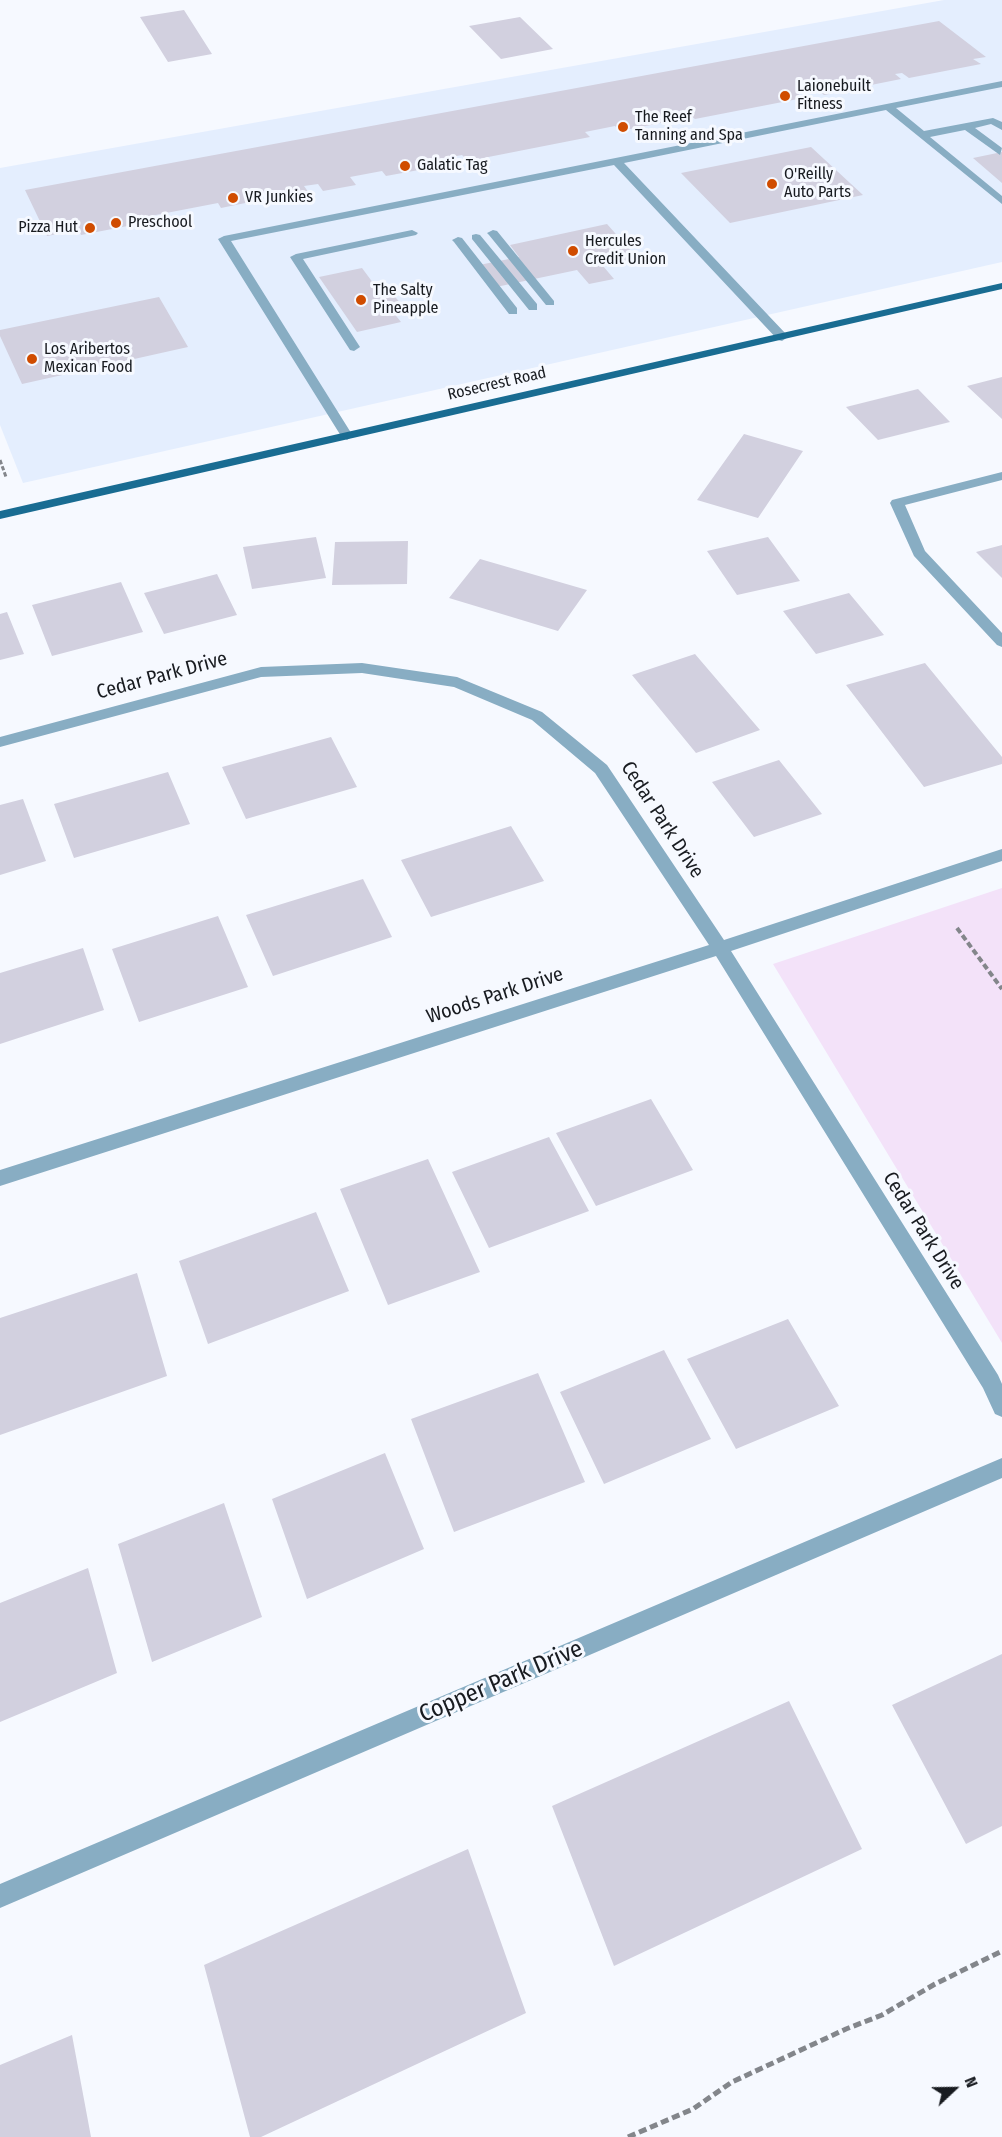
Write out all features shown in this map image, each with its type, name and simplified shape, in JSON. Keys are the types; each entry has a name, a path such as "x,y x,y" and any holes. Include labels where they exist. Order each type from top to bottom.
{"main road":[{"name":"Rosecrest Road","path":"0,515 1002,286"}],"street":[{"path":"347,436 224,239 1002,84"},
{"path":"888,107 1002,201"},
{"path":"922,135 993,121 1002,127"},
{"path":"981,123 1002,140"},
{"path":"967,126 1000,152"},
{"path":"616,161 782,337"},
{"path":"354,347 296,257 412,233"},
{"path":"494,233 550,303"},
{"path":"476,237 533,307"},
{"path":"458,240 513,311"},
{"path":"1002,476 897,503 919,553 1002,642"},
{"name":"Cedar Park Drive","path":"0,742 261,672 362,668 457,682 537,716 601,769 720,948 991,1382 1002,1407"},
{"name":"Woods Park Drive","path":"0,1178 720,948 1002,855"},
{"name":"Copper Park Drive","path":"0,1896 1002,1468"}],"path":[{"path":"0,460 6,477"},
{"path":"957,928 1002,989"},
{"path":"628,2137 693,2109 732,2082 882,2015 935,1984 1002,1951"}],"shaded area":[{"path":"944,0 1002,0 1002,262 23,483 0,425 0,168"},
{"path":"1002,888 1002,1343 773,964"}],"building":[{"path":"184,10 212,54 168,62 140,17"},
{"path":"520,17 553,49 501,59 469,26"},
{"path":"939,21 986,57 973,59 981,64 909,78 902,73 895,74 901,79 866,86 860,81 853,83 859,88 824,95 817,89 797,93 803,98 695,119 688,113 662,118 666,122 620,131 615,126 585,132 590,137 468,161 462,155 431,161 435,167 386,176 382,171 350,177 356,185 323,191 318,184 304,186 309,193 273,201 267,193 252,196 255,201 221,208 218,203 135,219 138,224 81,235 79,230 47,236 25,190"},
{"name":"O'Reilly Auto Parts","path":"811,147 863,195 730,223 681,173"},
{"path":"1002,152 1002,183 973,158"},
{"name":"Hercules Credit Union","path":"607,224 638,259 603,266 614,279 589,284 577,270 496,287 479,265 519,257 510,245"},
{"path":"362,268 382,295 392,293 401,304 389,307 401,322 357,332 319,277"},
{"path":"159,297 188,347 22,384 0,336 0,330"},
{"path":"1002,377 1002,419 967,386"},
{"path":"918,389 950,422 878,440 846,407"},
{"path":"744,434 803,451 758,518 697,500"},
{"path":"316,537 326,578 252,589 243,547"},
{"path":"768,537 800,581 737,595 707,551"},
{"path":"408,541 407,584 332,585 335,542"},
{"path":"1002,545 1002,578 976,552"},
{"path":"480,559 587,590 558,631 449,598"},
{"path":"217,574 237,615 164,634 144,593"},
{"path":"121,582 143,632 52,656 32,605"},
{"path":"849,593 884,635 816,654 783,611"},
{"path":"7,612 24,654 0,660 0,614"},
{"path":"695,654 760,730 696,753 632,675"},
{"path":"925,663 1002,757 1002,764 924,787 846,685"},
{"path":"331,737 357,787 246,819 222,767"},
{"path":"779,760 822,814 754,837 712,782"},
{"path":"168,772 190,824 74,858 54,804"},
{"path":"23,799 46,861 0,875 0,805"},
{"path":"511,826 544,881 431,917 401,860"},
{"path":"363,879 392,937 273,976 246,915"},
{"path":"218,916 248,987 139,1022 112,949"},
{"path":"83,948 104,1010 0,1044 0,973"},
{"path":"651,1099 693,1170 596,1206 556,1133"},
{"path":"549,1137 589,1211 489,1248 452,1172"},
{"path":"428,1159 480,1272 388,1305 340,1189"},
{"path":"316,1212 349,1291 208,1344 179,1261"},
{"path":"137,1273 167,1376 0,1435 0,1318"},
{"path":"788,1319 839,1406 736,1449 687,1359"},
{"path":"664,1350 711,1439 604,1484 560,1392"},
{"path":"538,1373 585,1482 454,1532 411,1419"},
{"path":"385,1453 424,1549 307,1599 272,1499"},
{"path":"224,1503 262,1617 152,1662 118,1544"},
{"path":"88,1568 117,1673 0,1722 0,1603"},
{"path":"1002,1654 1002,1826 966,1844 892,1705"},
{"path":"789,1701 862,1849 614,1966 552,1806"},
{"path":"468,1849 526,2013 261,2137 250,2137 204,1965"},
{"path":"72,2035 91,2137 0,2137 0,2065"}],"place":[{"name":"Laionebuilt Fitness","path":"785,96"},
{"name":"The Reef Tanning and Spa","path":"623,127"},
{"name":"Galatic Tag","path":"405,166"},
{"name":"O'Reilly Auto Parts","path":"772,184"},
{"name":"VR Junkies","path":"233,198"},
{"name":"Preschool","path":"116,223"},
{"name":"Pizza Hut","path":"90,228"},
{"name":"Hercules Credit Union","path":"573,251"},
{"name":"The Salty Pineapple","path":"361,300"},
{"name":"Los Aribertos Mexican Food","path":"32,359"}]}
